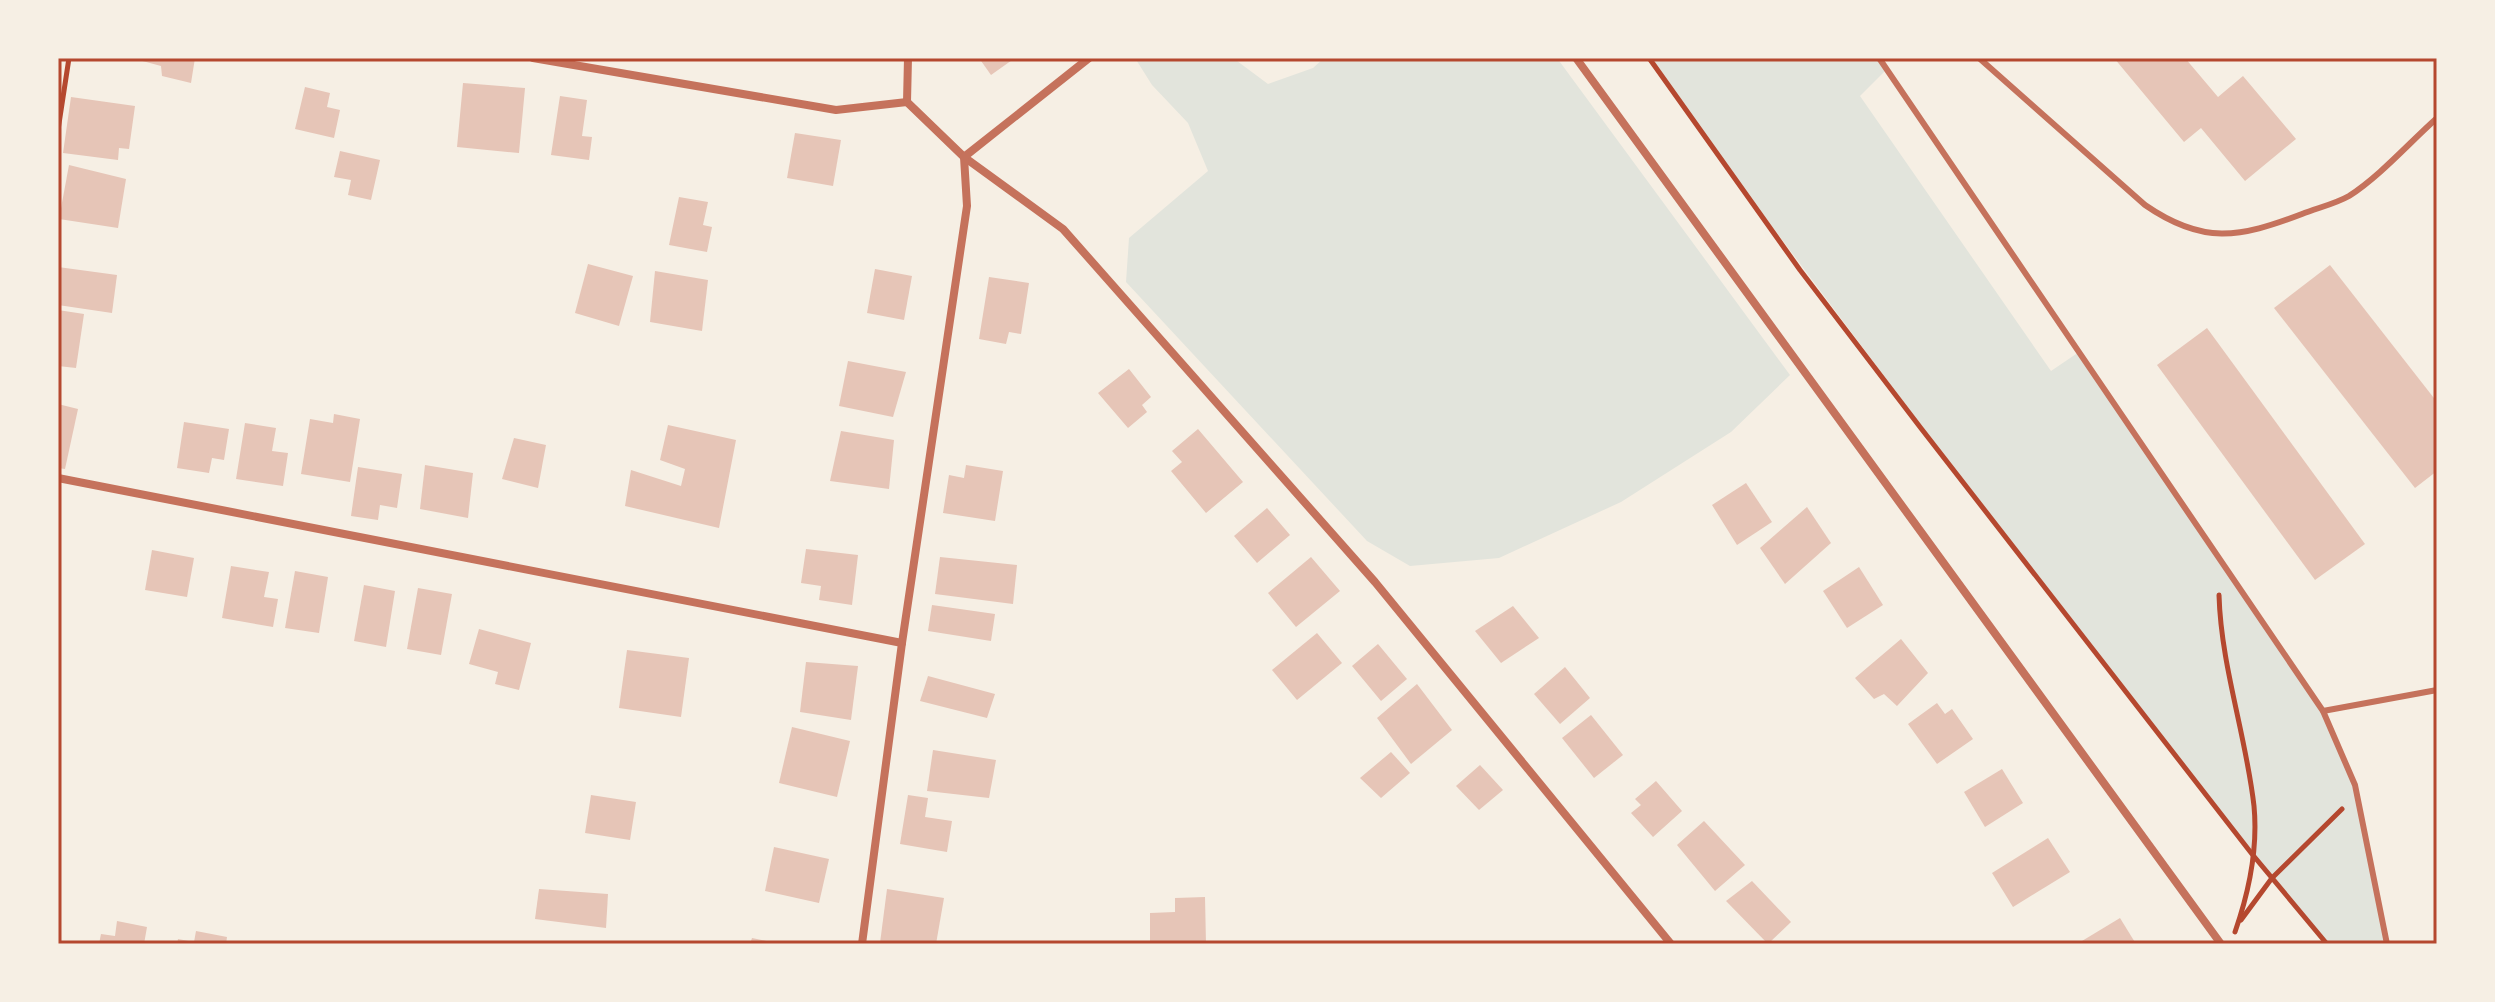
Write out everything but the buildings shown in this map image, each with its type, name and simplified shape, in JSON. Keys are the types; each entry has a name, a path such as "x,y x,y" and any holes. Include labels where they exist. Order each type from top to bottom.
{"street":[{"path":"533,58 836,110 907,102"},
{"path":"908,58 907,102 964,157 1063,229 1375,582 1671,944"},
{"path":"964,157 1089,58"},
{"path":"1576,58 2221,944"},
{"path":"862,944 902,643 967,206 964,157"},
{"path":"58,478 902,643"}],"lane":[{"path":"1879,58 2323,711 2357,794 2387,944"},
{"path":"1979,58 2145,205 2172,223 2204,234 2236,235 2268,227 2348,196 2437,118"},
{"path":"2323,711 2437,690"}],"path":[{"path":"58,130 69,58"},
{"path":"1649,58 1800,270 2252,854 2327,944"},
{"path":"2220,562 2220,632 2254,809 2249,889 2231,944"},
{"path":"2238,924 2272,878 2357,794"}],"shaded area":[{"path":"1135,58 1233,58 1268,84 1313,68 1324,58 1557,58 1790,375 1731,432 1621,502 1499,558 1410,566 1367,541 1126,282 1129,238 1208,171 1188,123 1152,85"},
{"path":"1646,58 1879,58 1887,69 1860,96 2051,371 2079,352 2323,711 2355,785 2387,944 2327,944 2252,854 1956,472"}]}
